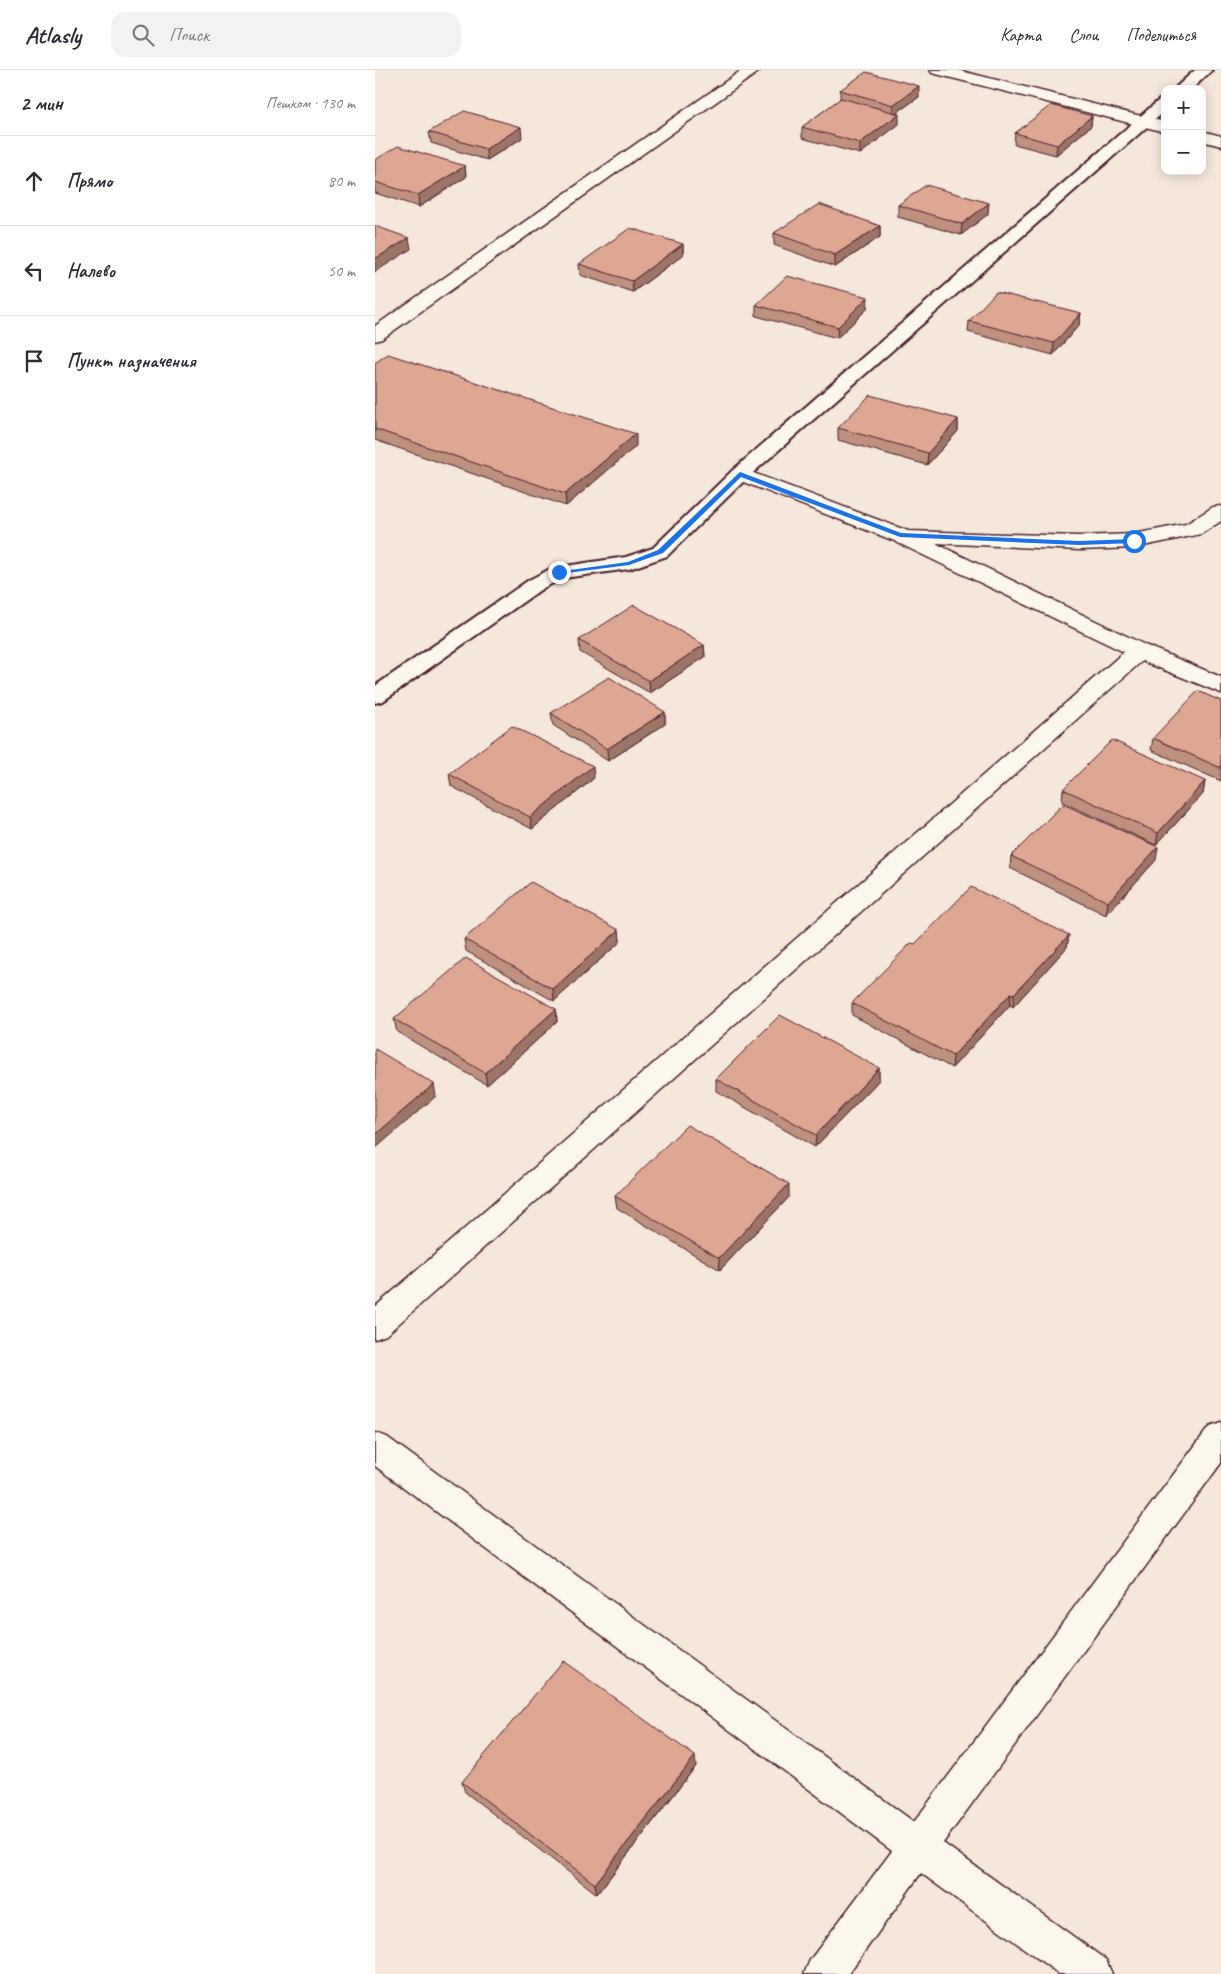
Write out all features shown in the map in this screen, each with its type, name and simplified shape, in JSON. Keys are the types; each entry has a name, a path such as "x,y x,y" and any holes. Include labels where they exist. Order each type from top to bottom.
{"street":[{"path":"375,335 753,70"},
{"path":"938,70 1161,126"},
{"path":"1206,137 1221,141"},
{"path":"740,474 900,535 1139,651 1221,686"},
{"path":"900,535 1079,543 1134,541 1193,529 1221,512"},
{"path":"375,1326 1139,651"},
{"path":"824,1974 1221,1437"},
{"path":"375,1447 918,1848 1092,1974"}],"lane":[{"path":"1187,85 1204,70"},
{"path":"375,696 536,584 559,572 629,563 660,552 740,474 1161,106"}],"building":[{"path":"866,72 919,86 893,105 840,90"},
{"path":"841,98 899,114 860,143 802,127"},
{"path":"1051,105 1092,116 1057,145 1015,133"},
{"path":"464,111 521,127 486,149 429,132"},
{"path":"398,146 465,166 418,195 375,182 375,160"},
{"path":"926,185 989,203 962,224 898,205"},
{"path":"819,204 880,226 835,255 774,233"},
{"path":"375,226 409,238 375,259"},
{"path":"630,228 683,244 632,281 579,264"},
{"path":"787,276 868,297 838,327 756,305"},
{"path":"996,292 1081,313 1054,343 969,321"},
{"path":"388,354 636,434 565,494 375,429 375,363"},
{"path":"870,395 958,419 928,453 838,428"},
{"path":"634,605 704,645 649,681 579,640"},
{"path":"609,677 665,712 607,749 551,713"},
{"path":"1198,691 1221,701 1221,768 1153,738"},
{"path":"512,726 593,766 530,817 449,774"},
{"path":"1112,740 1205,781 1158,833 1063,789"},
{"path":"1063,804 1158,847 1108,902 1011,856"},
{"path":"531,882 619,930 553,989 464,939"},
{"path":"971,887 1069,935 1014,994 1011,993 953,1056 852,1003 911,943 915,944"},
{"path":"466,958 556,1009 485,1073 394,1019"},
{"path":"780,1015 879,1068 816,1135 716,1079"},
{"path":"375,1049 434,1084 375,1135"},
{"path":"687,1125 789,1184 719,1258 615,1196"},
{"path":"563,1661 695,1756 595,1884 462,1782"}],"route":[{"path":"559,572 629,563 660,552 740,474 900,535 1079,543 1134,541"}]}
